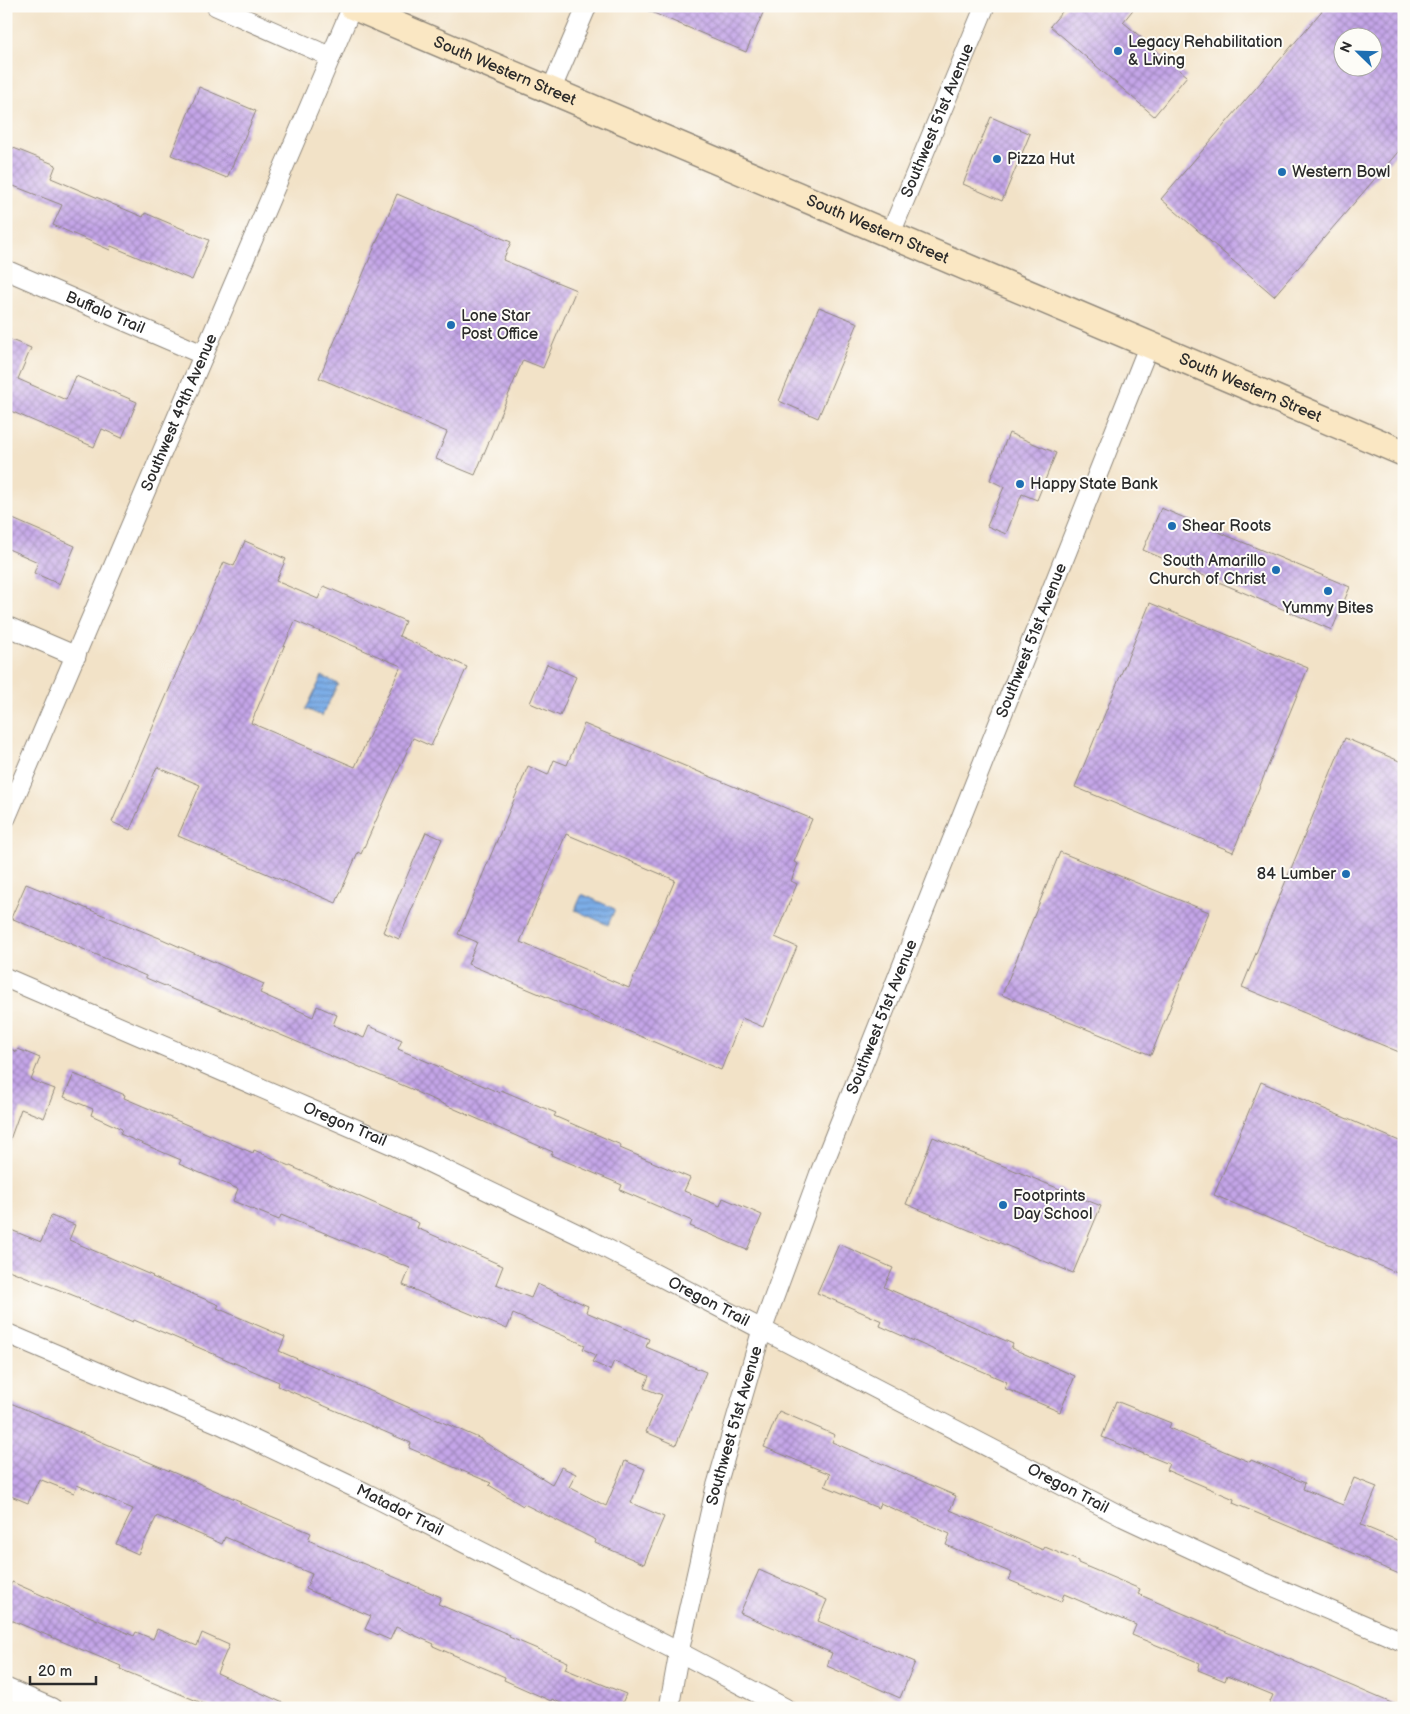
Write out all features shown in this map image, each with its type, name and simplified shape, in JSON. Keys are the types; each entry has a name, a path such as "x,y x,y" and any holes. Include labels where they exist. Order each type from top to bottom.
{"main road":[{"name":"South Western Street","path":"352,6 1404,453"}],"street":[{"path":"216,6 247,12 332,57"},
{"name":"Southwest 49th Avenue","path":"6,818 332,57 352,6"},
{"path":"551,90 587,6"},
{"name":"Southwest 51st Avenue","path":"890,235 985,6"},
{"name":"Buffalo Trail","path":"6,270 204,355"},
{"name":"Southwest 51st Avenue","path":"669,1708 715,1491 762,1330 827,1157 1150,345"},
{"path":"6,626 76,656"},
{"name":"Oregon Trail","path":"6,978 392,1144 590,1240 1123,1517 1263,1582 1404,1642"},
{"name":"Matador Trail","path":"6,1333 220,1424 366,1493 680,1652 785,1708"},
{"path":"6,1688 52,1708"}],"water":[{"path":"322,676 338,684 322,716 306,709"},
{"path":"582,894 615,909 608,925 575,910"}],"building":[{"path":"637,6 766,6 746,52"},
{"name":"Legacy Rehabilitation & Living","path":"1067,6 1136,6 1123,22 1187,76 1154,116 1050,26"},
{"name":"Western Bowl","path":"1326,6 1404,6 1404,145 1274,296 1161,199"},
{"path":"199,87 256,111 227,178 171,155"},
{"name":"Pizza Hut","path":"991,117 1030,134 1002,201 963,184"},
{"path":"6,145 56,165 51,178 143,217 145,213 209,240 192,280 111,246 110,250 53,225 62,205 6,183"},
{"name":"Lone Star Post Office","path":"397,194 511,242 503,260 576,290 543,368 523,360 475,475 436,459 447,432 319,378"},
{"path":"819,307 858,323 818,418 779,401"},
{"path":"6,338 31,348 18,379 66,400 76,376 137,402 122,438 102,429 94,447 6,409"},
{"name":"Happy State Bank","path":"1009,433 1056,453 1037,500 1022,494 1006,534 987,526 1004,487 990,480"},
{"path":"1161,508 1350,587 1332,630 1143,550"},
{"path":"6,516 75,546 59,584 34,573 38,562 6,548"},
{"path":"245,541 286,559 276,581 318,599 324,586 405,621 399,636 467,667 431,746 413,738 361,854 358,852 336,903 178,836 200,785 157,767 130,830 112,822 224,562 234,566","holes":["295,621 401,666 355,767 251,723"]},
{"path":"1150,603 1308,668 1233,852 1075,787"},
{"path":"547,664 576,677 560,716 530,703"},
{"path":"584,724 812,819 794,862 798,864 791,881 797,884 775,937 797,947 763,1027 742,1018 721,1070 468,964 477,942 458,934 528,766 548,775 554,760 567,765","holes":["566,834 675,880 629,988 520,942"]},
{"name":"84 Lumber","path":"1345,738 1404,763 1404,1054 1242,987"},
{"path":"426,832 442,839 399,939 383,932"},
{"path":"1060,852 1209,912 1151,1055 1002,995"},
{"path":"26,884 162,939 264,984 260,993 313,1017 317,1006 337,1015 333,1025 364,1038 369,1026 402,1040 398,1049 500,1093 501,1090 556,1113 554,1116 621,1145 620,1148 690,1178 684,1191 720,1206 723,1198 762,1215 747,1250 690,1226 692,1221 620,1190 622,1185 551,1155 553,1152 416,1091 146,978 146,976 11,918"},
{"path":"6,1047 17,1052 18,1049 40,1058 31,1080 55,1089 44,1118 21,1109 8,1145 6,1145"},
{"path":"74,1074 125,1095 124,1098 253,1153 254,1150 419,1223 417,1228 503,1266 496,1284 531,1298 537,1284 588,1306 586,1312 649,1339 646,1347 706,1372 676,1445 646,1432 662,1395 644,1388 649,1376 614,1361 610,1370 592,1362 596,1355 583,1349 585,1345 513,1314 507,1329 459,1309 403,1285 410,1268 281,1215 279,1220 233,1201 238,1189 179,1164 181,1160 120,1134 122,1129 91,1115 93,1109 64,1097"},
{"path":"1261,1082 1404,1143 1404,1276 1214,1195"},
{"name":"Footprints Day School","path":"933,1137 1101,1206 1073,1273 906,1204"},
{"path":"51,1216 75,1225 69,1240 219,1305 217,1308 285,1337 279,1351 481,1439 552,1484 561,1467 576,1474 569,1487 606,1506 625,1461 645,1469 631,1503 664,1517 644,1564 595,1543 596,1540 524,1504 523,1506 489,1485 491,1483 409,1448 411,1443 278,1386 279,1382 134,1320 133,1322 80,1298 6,1269 6,1228 41,1242"},
{"path":"839,1244 893,1268 884,1287 1013,1344 1011,1348 1075,1376 1060,1412 1004,1388 1007,1382 880,1326 882,1321 817,1293"},
{"path":"6,1401 240,1501 240,1503 311,1533 308,1540 441,1597 438,1604 568,1662 565,1669 626,1694 620,1708 572,1708 552,1699 551,1701 504,1680 505,1677 433,1646 434,1644 396,1627 390,1640 365,1629 371,1616 306,1589 312,1574 225,1537 222,1544 157,1516 138,1554 116,1544 133,1509 77,1485 74,1493 39,1479 28,1503 6,1494"},
{"path":"1116,1401 1171,1423 1169,1428 1305,1483 1303,1489 1343,1505 1354,1478 1377,1487 1361,1525 1404,1543 1404,1576 1233,1503 1234,1499 1166,1470 1169,1464 1102,1437"},
{"path":"779,1411 835,1435 832,1442 956,1496 950,1510 1043,1550 1045,1547 1078,1561 1078,1563 1140,1589 1138,1594 1403,1708 1279,1708 1269,1704 1273,1695 1227,1676 1225,1681 1198,1670 1200,1663 1132,1635 1136,1625 1064,1594 1061,1602 1009,1580 1012,1573 946,1545 950,1534 880,1503 878,1508 825,1486 830,1474 764,1447"},
{"path":"759,1570 827,1600 818,1621 915,1662 900,1698 827,1666 832,1653 740,1613"},
{"path":"12,1582 134,1636 136,1632 153,1639 157,1629 197,1646 202,1633 229,1645 217,1673 294,1708 214,1708 120,1669 121,1666 6,1618 6,1595"}],"place":[{"name":"Legacy Rehabilitation & Living","path":"1118,51"},
{"name":"Pizza Hut","path":"997,159"},
{"name":"Western Bowl","path":"1282,172"},
{"name":"Lone Star Post Office","path":"451,325"},
{"name":"Happy State Bank","path":"1020,484"},
{"name":"Shear Roots","path":"1172,526"},
{"name":"South Amarillo Church of Christ","path":"1276,570"},
{"name":"Yummy Bites","path":"1328,591"},
{"name":"84 Lumber","path":"1346,874"},
{"name":"Footprints Day School","path":"1003,1205"}]}
